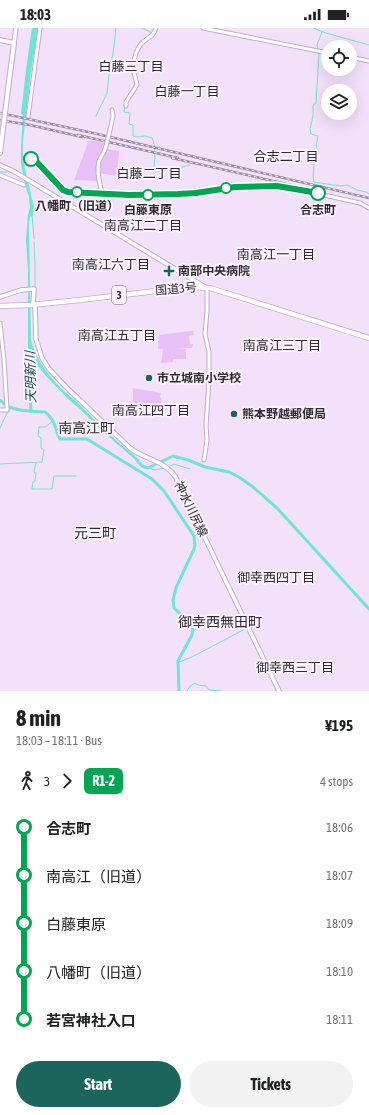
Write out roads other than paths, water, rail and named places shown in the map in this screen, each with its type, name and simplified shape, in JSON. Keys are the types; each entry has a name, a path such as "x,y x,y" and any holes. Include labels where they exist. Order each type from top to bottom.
{"highway":[{"name":"国道3号","path":"0,307 31,306 157,293 197,287"},
{"name":"国道3号","path":"31,306 197,287 369,339"}],"main road":[{"path":"0,153 16,28"},
{"path":"0,40 14,42"},
{"path":"0,165 28,180 194,281 197,284 197,287"},
{"path":"190,279 190,287"},
{"path":"190,279 197,287"},
{"name":"神水川尻線","path":"0,297 21,290 34,289 31,306 36,339 42,358 49,369 130,448 142,456 164,465 173,473 279,691"}],"street":[{"path":"28,117 40,28"},
{"path":"126,106 126,102 137,84 133,65 138,48 143,42 153,35 156,28"},
{"path":"203,28 321,52"},
{"path":"357,58 369,61"},
{"path":"102,194 98,174 99,165 105,150 110,130 113,116 112,110"},
{"path":"25,158 35,160 63,190 74,192 129,195 178,194 196,193 235,187 271,186 281,186 309,192"},
{"path":"0,175 24,185"},
{"path":"319,194 368,206"},
{"path":"204,460 207,440 206,426 209,380 209,352 205,334 207,311 206,282"},
{"path":"0,324 7,402 7,410 0,410"}],"water":[{"path":"32,28 38,28 31,72 23,142 23,160 34,207 33,215 30,217 29,224 31,340 40,362 55,382 113,438 134,455 139,460 139,463 68,399 37,365 31,352 31,407 28,389 28,270 26,239 30,208 29,197 21,164 23,115 21,114"}],"waterway":[{"path":"96,116 107,93 116,28"},
{"path":"138,46 141,41 151,34 149,31 141,28"},
{"path":"313,28 369,45"},
{"path":"318,50 317,45 322,32"},
{"path":"319,53 316,103 313,105 313,116 310,129 311,134 318,136 316,146 318,153 314,165 314,182 340,186 347,185 369,194"},
{"path":"127,97 135,84 132,71"},
{"path":"125,106 124,112 130,113 129,124 133,125 133,136 145,136 152,138 154,142 154,171 171,170 190,165"},
{"path":"0,172 7,172"},
{"path":"32,214 34,239"},
{"path":"34,242 35,288"},
{"name":"天明新川","path":"30,395 31,411"},
{"name":"天明新川","path":"0,400 4,404 15,409 45,412 52,420 60,439 87,439 152,479 164,491 194,536 194,549 176,588 173,600 174,608 191,624 193,629 192,635 178,661 179,691"},
{"path":"0,428 11,408"},
{"path":"0,464 42,462 44,450 41,448 41,438 38,436 39,427 45,427 53,421"},
{"path":"137,460 142,466 148,468 173,456 205,467 229,472 239,477 277,508 369,609"},
{"path":"36,463 34,472 36,473 35,481 33,482 32,489 52,489 54,476 76,476"},
{"path":"168,467 174,464 190,469"},
{"path":"148,468 155,470 165,468"},
{"path":"250,627 260,621"},
{"path":"177,663 192,657 247,628"},
{"path":"187,691 190,686 195,683 206,686 209,690 222,691"}],"railway":[{"path":"0,113 93,133 369,198"},
{"path":"0,120 82,137"},
{"path":"78,135 178,158"},
{"path":"172,158 291,185"}],"place":[{"name":"八幡町（旧道）","path":"77,192"},
{"name":"合志町","path":"318,193"},
{"name":"白藤東原","path":"148,195"},
{"name":"南部中央病院","path":"169,271"},
{"name":"市立城南小学校","path":"149,378"},
{"name":"熊本野越郵便局","path":"234,414"}],"district":[{"name":"白藤三丁目","path":"131,66"},
{"name":"白藤一丁目","path":"187,91"},
{"name":"合志二丁目","path":"286,156"},
{"name":"白藤二丁目","path":"149,173"},
{"name":"南高江二丁目","path":"143,225"},
{"name":"南高江一丁目","path":"276,254"},
{"name":"南高江六丁目","path":"111,264"},
{"name":"南高江五丁目","path":"117,335"},
{"name":"南高江三丁目","path":"282,345"},
{"name":"南高江四丁目","path":"151,410"},
{"name":"南高江町","path":"86,428"},
{"name":"元三町","path":"95,533"},
{"name":"御幸西四丁目","path":"276,577"},
{"name":"御幸西無田町","path":"220,622"},
{"name":"御幸西三丁目","path":"295,667"}]}
